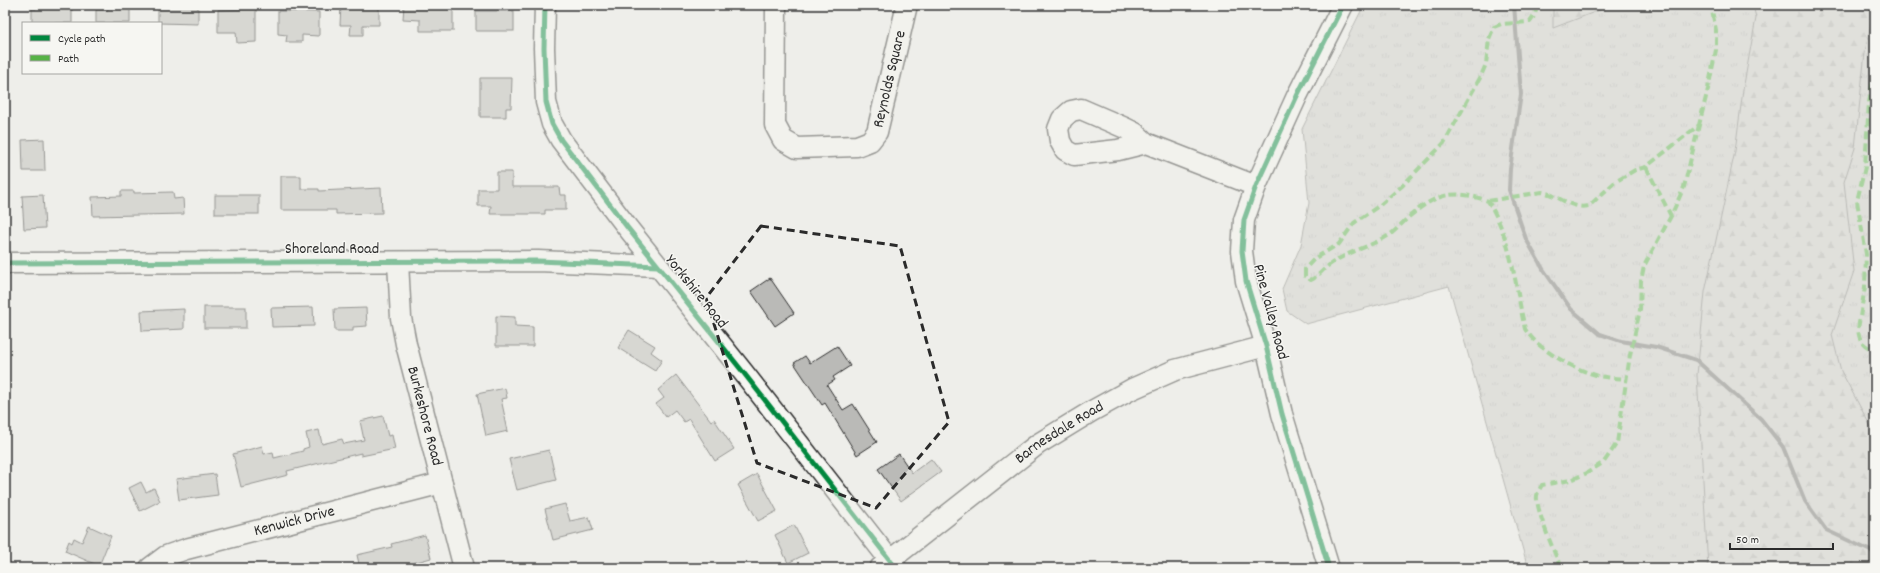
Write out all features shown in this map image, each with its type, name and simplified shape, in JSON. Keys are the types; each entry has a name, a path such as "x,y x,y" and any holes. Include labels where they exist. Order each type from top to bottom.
{"street":[{"name":"Yorkshire Road","path":"545,5 544,48 546,102 552,124 570,153 888,565"},
{"name":"Reynolds Square","path":"776,5 775,125 783,140 797,148 857,146 870,140 877,132 908,5"},
{"name":"Pine Valley Road","path":"1330,568 1282,414 1266,346 1246,281 1242,251 1244,220 1256,186 1297,96 1343,5"},
{"path":"1146,143 1256,186"},
{"name":"Shoreland Road","path":"5,263 538,261 658,266"},
{"name":"Burkeshore Road","path":"398,262 401,318 406,344 464,568"},
{"name":"Barnesdale Road","path":"888,565 1038,444 1093,411 1132,389 1175,370 1266,346"},
{"name":"Kenwick Drive","path":"150,568 166,556 186,549 442,483"}],"highlighted area":[{"path":"761,226 900,246 949,422 876,508 757,463 706,298"}],"green space":[{"path":"1364,5 1875,5 1875,568 1528,568 1449,286 1306,324 1287,311 1282,289 1301,245 1309,203 1302,129"},
{"path":"1555,5 1613,5 1553,28 1553,10"},
{"path":"1753,5 1875,5 1865,52 1855,148 1844,182 1854,271 1832,335 1841,371 1872,429 1875,430 1875,568 1708,568 1697,375 1705,292 1735,151 1743,90 1756,18"}],"building":[{"path":"36,5 72,5 72,22 32,22 32,9 36,9"},
{"path":"108,5 130,5 130,22 96,22 96,10 108,10"},
{"path":"158,5 198,5 198,24 158,22"},
{"path":"341,5 379,5 379,25 363,25 363,35 350,35 351,25 340,25"},
{"path":"404,5 453,6 453,31 420,31 420,20 403,19"},
{"path":"256,9 256,42 237,43 236,32 218,32 218,10"},
{"path":"278,11 319,12 319,36 302,35 302,42 286,42 287,35 278,34"},
{"path":"476,11 514,11 514,31 476,31"},
{"path":"480,78 512,78 511,108 506,108 506,117 480,117"},
{"path":"44,139 45,171 23,171 22,140"},
{"path":"497,172 512,172 512,187 559,187 560,195 566,195 566,210 545,210 545,214 490,214 491,206 478,206 478,189 497,189"},
{"path":"281,176 301,176 301,189 319,189 319,191 381,188 382,213 336,214 336,210 281,210"},
{"path":"121,191 134,191 134,193 173,192 174,199 183,198 184,214 93,216 92,197 121,196"},
{"path":"43,195 45,228 24,229 22,196"},
{"path":"215,195 259,195 259,214 215,214"},
{"path":"770,278 794,313 775,326 751,291"},
{"path":"204,307 246,307 246,328 204,328"},
{"path":"313,307 314,326 272,327 271,308"},
{"path":"366,308 367,326 353,327 353,331 335,331 334,309"},
{"path":"184,309 184,329 142,331 141,311"},
{"path":"496,316 515,317 515,326 533,327 533,346 496,346"},
{"path":"629,330 655,346 651,352 662,360 655,371 618,348"},
{"path":"837,346 850,366 833,377 835,380 827,385 843,410 853,404 877,442 857,455 825,403 822,405 794,363 805,356 810,363"},
{"path":"676,375 711,421 714,419 734,449 715,461 689,419 684,422 675,410 666,417 656,404 664,398 658,390"},
{"path":"505,388 507,398 501,399 508,431 486,436 477,394"},
{"path":"383,416 388,436 392,435 395,449 361,456 361,453 287,471 288,475 241,487 233,454 262,446 264,454 273,452 274,458 303,451 303,449 309,447 306,433 319,430 322,444 342,439 344,444 364,440 360,421"},
{"path":"549,450 556,480 517,490 509,459"},
{"path":"899,454 912,473 931,459 941,472 901,501 878,469"},
{"path":"215,474 218,495 179,500 176,479"},
{"path":"757,474 777,511 758,521 738,485"},
{"path":"141,482 146,492 154,488 160,501 140,511 129,488"},
{"path":"565,504 570,521 589,517 593,530 553,540 545,509"},
{"path":"794,525 808,553 788,563 775,535"},
{"path":"89,526 111,536 99,566 65,551 69,541 72,543 74,538 82,542"},
{"path":"425,535 431,558 413,563 414,568 360,568 357,555 392,547 391,544"}],"waterway":[{"path":"1514,5 1521,94 1510,169 1509,190 1526,239 1543,269 1571,309 1600,334 1621,341 1656,347 1696,360 1761,419 1783,447 1805,501 1826,530 1875,553"}],"marked path":[{"path":"1537,5 1535,15 1530,22 1501,24 1494,27 1489,39 1486,64 1481,76 1444,143 1402,186 1380,205 1354,223 1339,244 1315,258 1305,269 1305,276 1311,280 1339,259 1392,233 1408,218 1429,202 1446,195 1455,194 1476,197 1488,201 1502,231 1512,263 1525,329 1531,337 1548,352 1579,369 1599,376 1627,379"},
{"path":"1488,201 1542,192 1576,206 1589,206 1615,182 1635,170 1646,167 1699,125 1716,50 1716,30 1712,11"},
{"path":"1875,71 1869,102 1865,167 1857,201 1866,254 1865,287 1858,329 1863,343 1875,350"},
{"path":"1561,568 1538,507 1537,494 1542,485 1571,480 1587,473 1604,462 1617,443 1630,355 1640,310 1641,281 1644,266 1671,216 1684,187 1699,125"},
{"path":"1646,167 1671,216"}],"cycle path":[{"path":"545,5 544,48 546,102 552,124 561,140 627,227 743,372 896,568"},
{"path":"1329,568 1282,414 1266,346 1246,281 1242,251 1244,220 1256,186 1297,96 1343,5"},
{"path":"5,263 538,261 658,266"}]}
